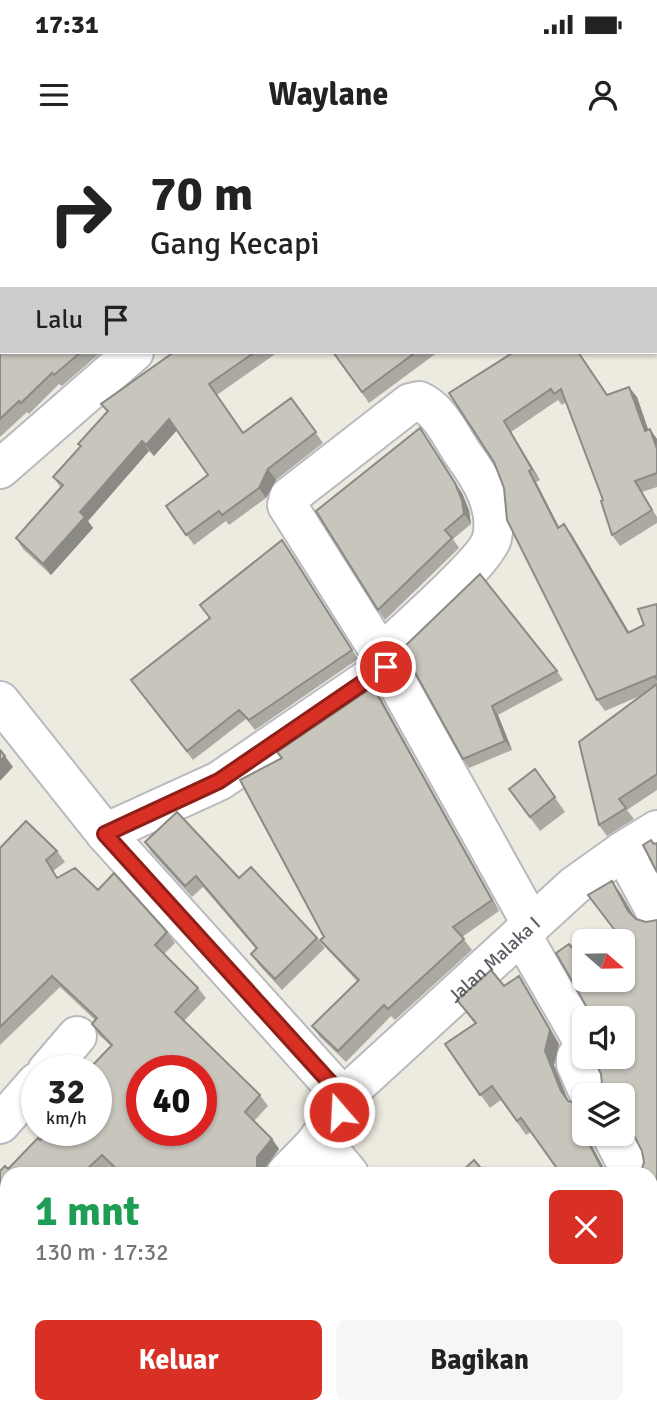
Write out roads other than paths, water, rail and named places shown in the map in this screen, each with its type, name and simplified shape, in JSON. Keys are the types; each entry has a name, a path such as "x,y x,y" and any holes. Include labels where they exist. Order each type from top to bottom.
{"street":[{"path":"0,469 132,354"},
{"path":"105,834 219,781 384,660 489,548 493,531 491,509 481,479 432,409 419,401 410,403 289,497 289,510 384,660 572,1020"},
{"path":"0,702 105,834 335,1088 339,1112 292,1167"},
{"name":"Jalan Malaka I","path":"339,1101 574,886 622,850 657,830"},
{"path":"622,850 657,914"},
{"path":"61,1055 77,1036"},
{"path":"319,1138 343,1167"},
{"path":"617,1146 628,1167"}]}
